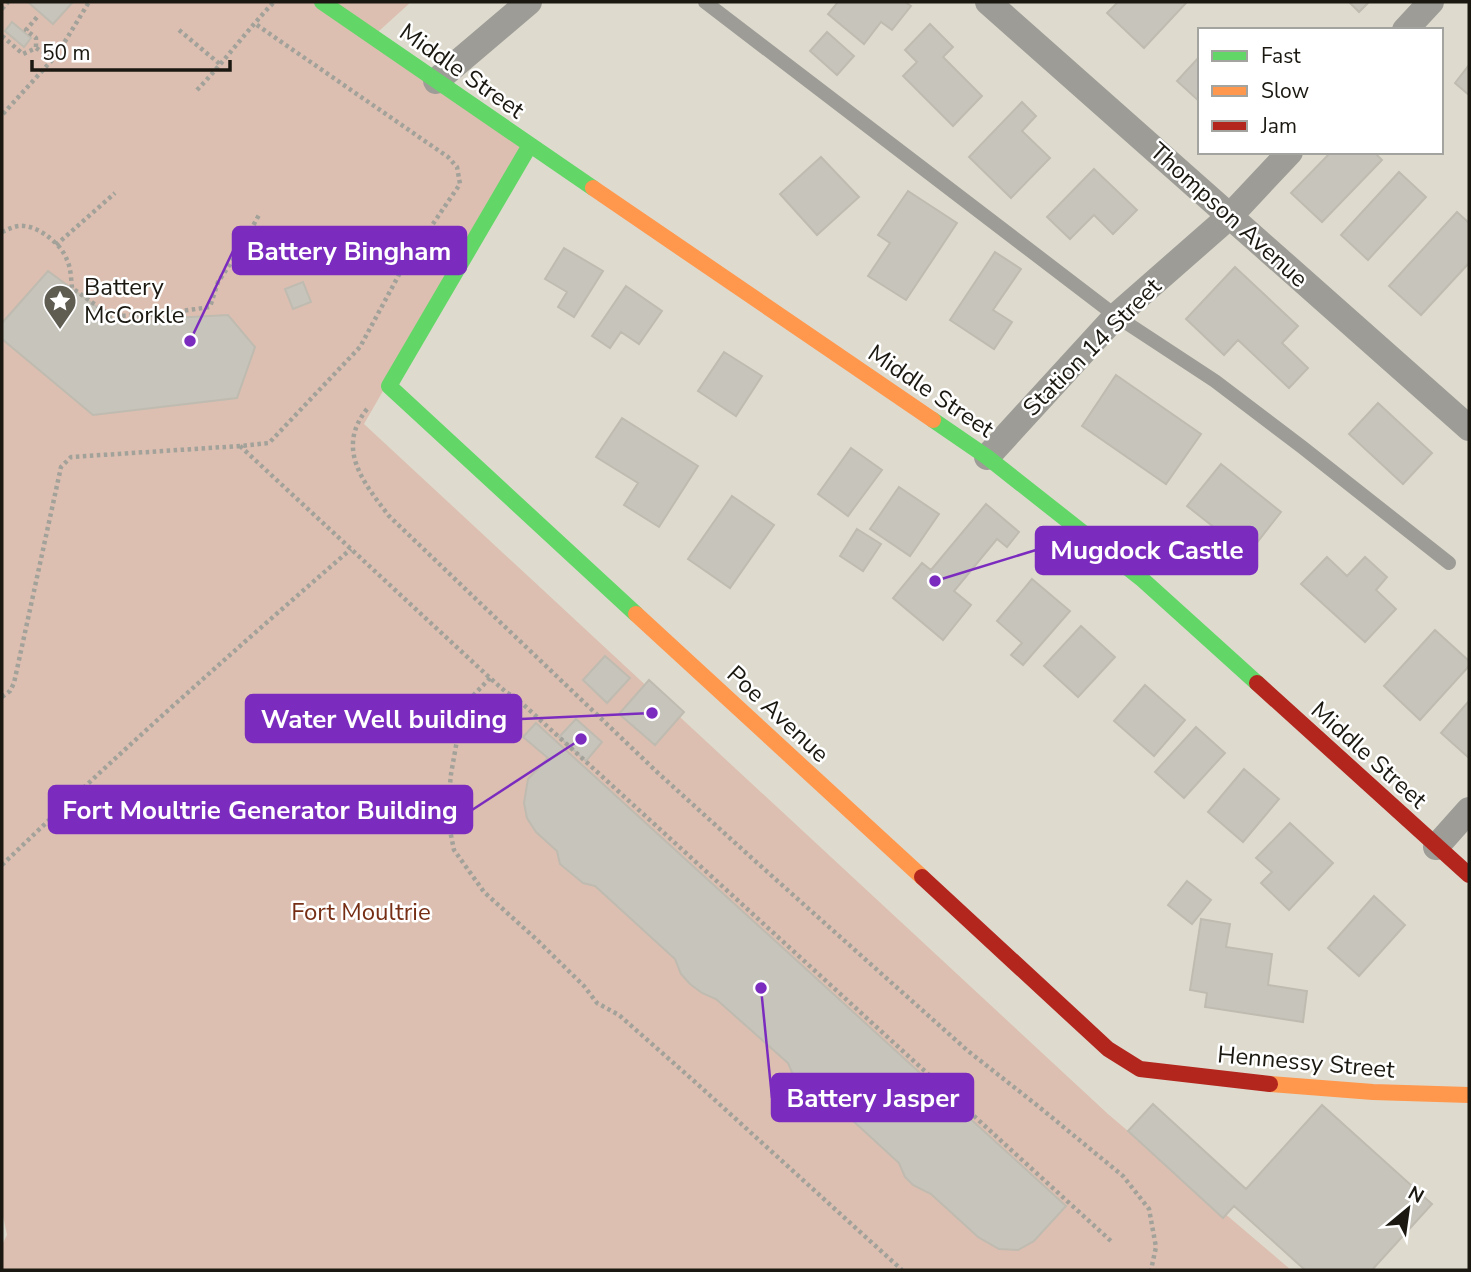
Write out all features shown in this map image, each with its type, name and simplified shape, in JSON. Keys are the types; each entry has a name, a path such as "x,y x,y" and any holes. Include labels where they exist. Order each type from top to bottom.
{"street":[{"name":"Middle Street","path":"322,2 987,457 1143,580 1469,875"},
{"path":"436,81 529,2"},
{"name":"Thompson Avenue","path":"988,2 1469,428"},
{"path":"1407,28 1431,2"},
{"path":"389,386 530,145"},
{"name":"Station 14 Street","path":"987,457 1116,316 1230,216 1288,154"},
{"name":"Poe Avenue","path":"389,386 1108,1049 1140,1069"},
{"path":"1436,846 1469,810"},
{"name":"Hennessy Street","path":"1140,1069 1238,1081 1373,1092 1469,1095"}],"lane":[{"path":"705,2 1116,316 1215,381 1449,563"}],"path":[{"path":"2,9 8,2"},
{"path":"2,114 53,59 51,58 64,43 89,2"},
{"path":"197,90 274,2"},
{"path":"36,48 36,38 26,30 38,16"},
{"path":"2,697 10,691 14,683 61,467 65,461 71,457 269,443 360,347 401,271 460,184 457,167 447,157 254,23"},
{"path":"179,30 221,65"},
{"path":"2,36 23,54 36,48"},
{"path":"36,48 51,58"},
{"path":"56,245 115,193"},
{"path":"2,232 26,225 45,234 64,253 69,263 72,288 111,316 130,317 182,313 210,307 218,282 260,213"},
{"path":"389,386 362,415 354,432 352,450 357,469 389,516 657,772 754,860 968,1051 1123,1176 1149,1209 1156,1247 1151,1270"},
{"path":"240,446 490,678 514,696 1112,1242"},
{"path":"2,865 214,668 351,549"},
{"path":"490,678 468,701 459,729 447,816 454,850 484,892 584,986 597,1003 619,1014 902,1270"}],"green space":[{"name":"Fort Moultrie","path":"2,2 411,2 369,40 523,147 364,424 1108,1114 1291,1270 2,1270 2,1245 7,1235 2,1211"}],"building":[{"path":"30,2 73,2 53,24"},
{"path":"838,2 905,2 911,6 892,30 881,22 864,44 828,14"},
{"path":"1118,2 1187,2 1144,48 1107,13"},
{"path":"1349,2 1369,2 1359,12"},
{"path":"12,22 31,38 24,47 5,31"},
{"path":"930,24 953,47 943,57 982,96 953,126 903,76 917,62 905,50"},
{"path":"827,32 854,56 837,75 810,51"},
{"path":"1198,58 1198,100 1177,81"},
{"path":"1469,65 1469,95 1455,83"},
{"path":"1022,102 1036,116 1022,131 1050,158 1011,198 969,157"},
{"path":"1329,154 1376,154 1382,160 1322,222 1291,193"},
{"path":"821,157 859,197 817,235 780,194"},
{"path":"1094,169 1137,210 1113,234 1094,215 1070,239 1047,217"},
{"path":"1399,172 1426,197 1368,260 1341,235"},
{"path":"908,191 957,223 906,300 868,276 890,243 878,235"},
{"path":"1457,212 1469,223 1469,263 1421,315 1389,286"},
{"path":"564,248 603,271 574,317 558,307 567,292 545,279"},
{"path":"995,252 1021,269 993,310 1012,322 994,349 950,320"},
{"path":"1235,267 1298,326 1282,343 1308,368 1289,388 1238,340 1224,355 1186,319"},
{"path":"48,271 116,321 228,315 255,347 237,398 93,415 2,339 2,323"},
{"path":"303,282 311,302 293,309 285,289"},
{"path":"626,286 662,311 639,344 621,332 610,348 592,336"},
{"path":"724,352 762,376 736,416 698,391"},
{"path":"1116,375 1201,434 1166,484 1082,426"},
{"path":"1378,403 1432,453 1403,484 1349,434"},
{"path":"622,418 698,466 659,527 624,505 638,483 596,457"},
{"path":"851,448 882,470 848,516 818,494"},
{"path":"1221,464 1281,512 1248,554 1187,506"},
{"path":"899,487 939,514 910,556 870,529"},
{"path":"732,496 774,525 730,588 688,559"},
{"path":"986,504 1019,532 1007,547 997,539 954,591 971,605 943,640 893,598 922,563 931,570"},
{"path":"857,529 881,544 863,571 840,556"},
{"path":"1327,557 1347,576 1365,557 1387,577 1376,590 1396,609 1365,642 1301,584"},
{"path":"1032,579 1070,611 1023,665 1011,655 1022,643 997,621"},
{"path":"1081,626 1115,657 1078,697 1044,666"},
{"path":"1435,630 1469,661 1469,666 1420,720 1384,686"},
{"path":"605,656 630,678 607,703 583,680"},
{"path":"649,680 684,712 655,745 619,714"},
{"path":"1145,685 1185,720 1154,756 1114,721"},
{"path":"1469,701 1469,758 1441,733"},
{"path":"576,719 602,742 586,761 559,737"},
{"path":"536,723 1066,1206 1034,1241 1018,1250 999,1249 978,1237 931,1194 913,1185 905,1177 899,1163 827,1097 802,1086 794,1077 788,1063 716,999 690,984 681,974 675,959 595,886 583,883 560,864 557,851 536,832 527,818 524,803 528,779 548,758 523,737"},
{"path":"1196,727 1225,753 1184,798 1155,772"},
{"path":"1244,769 1279,799 1243,842 1208,812"},
{"path":"1290,823 1333,863 1289,910 1261,883 1272,872 1256,858"},
{"path":"1187,881 1211,900 1192,924 1168,905"},
{"path":"1374,896 1405,925 1359,976 1328,948"},
{"path":"1201,919 1230,924 1226,947 1272,954 1268,985 1307,991 1303,1022 1205,1007 1207,993 1190,990"},
{"path":"1153,1104 1246,1189 1322,1105 1432,1204 1372,1270 1305,1270 1234,1206 1223,1218 1128,1131"}],"traffic: fast":[{"path":"322,2 593,188"},
{"path":"530,145 389,386 636,614"},
{"path":"933,420 987,457 1143,580 1257,683"}],"traffic: slow":[{"path":"593,188 933,420"},
{"path":"636,614 922,877"},
{"path":"1270,1084 1373,1092 1469,1095"}],"traffic: jam":[{"path":"1257,683 1469,875"},
{"path":"922,877 1108,1049 1140,1069 1270,1084"}],"place":[{"name":"Battery McCorkle","path":"60,331"},
{"name":"Battery Bingham","path":"190,341"},
{"name":"Mugdock Castle","path":"935,581"},
{"name":"Water Well building","path":"652,713"},
{"name":"Fort Moultrie Generator Building","path":"581,739"},
{"name":"Battery Jasper","path":"761,988"}]}
